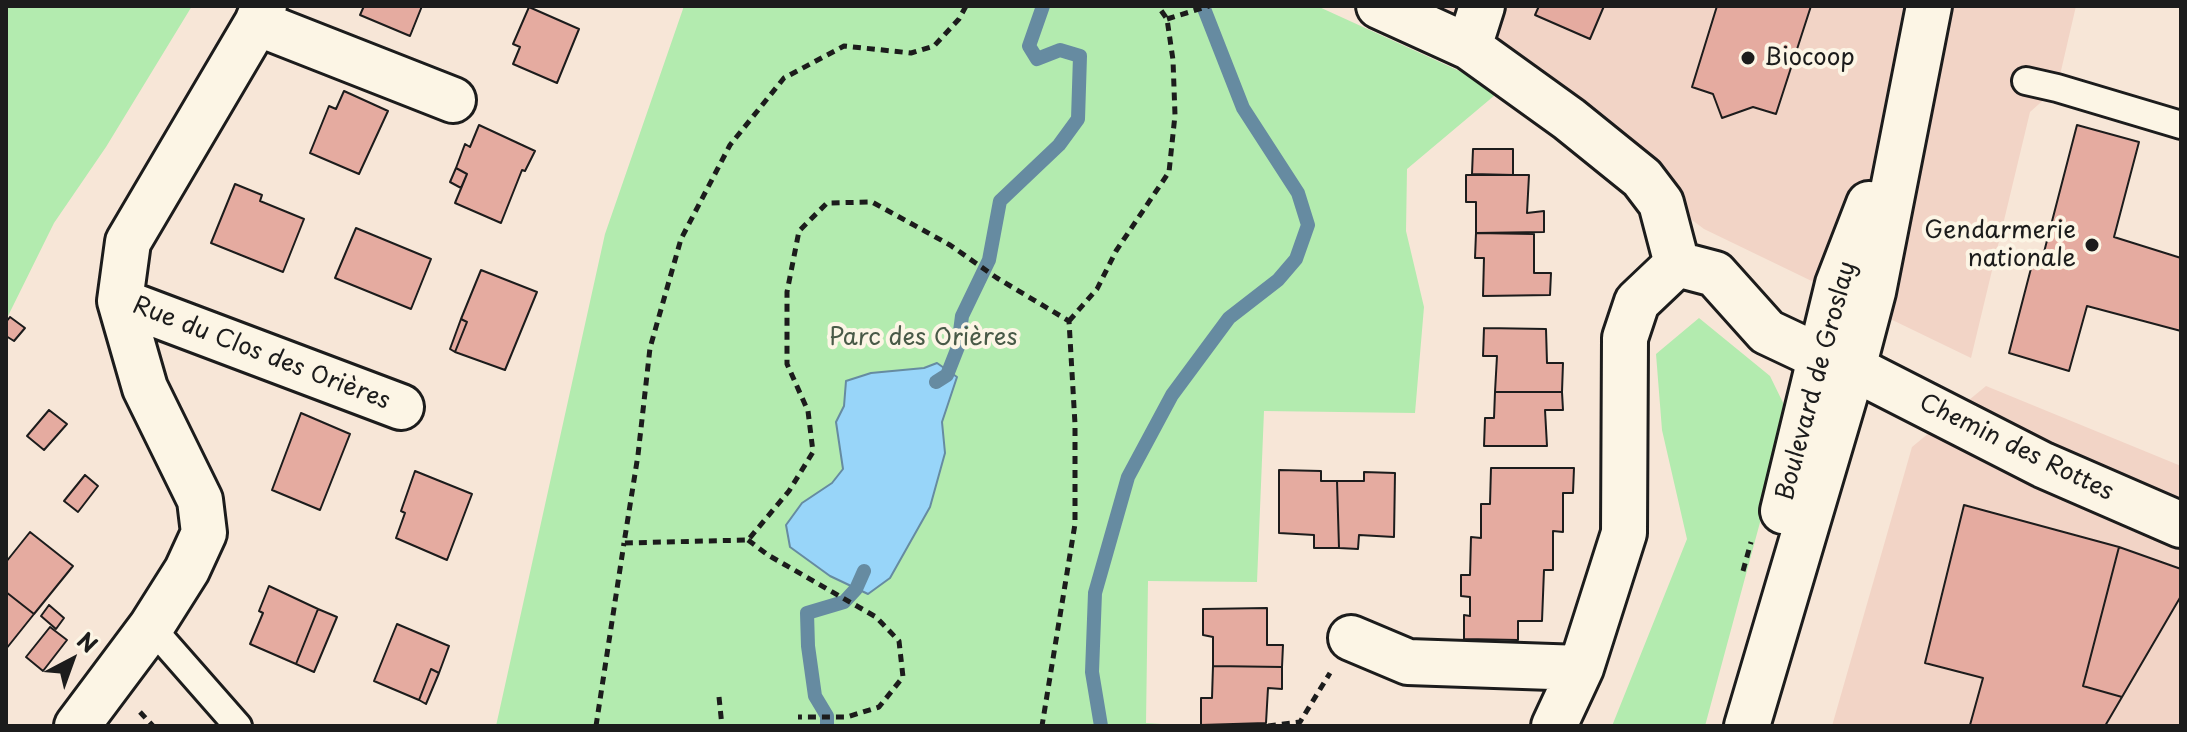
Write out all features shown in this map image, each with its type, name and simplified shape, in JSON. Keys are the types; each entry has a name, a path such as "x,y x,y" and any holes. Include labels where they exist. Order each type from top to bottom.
{"street":[{"path":"1379,6 1475,26 1569,119 1642,178 1661,203 1677,264 1637,302 1625,338 1624,533 1581,668 1554,726"},
{"name":"Boulevard de Groslay","path":"1747,726 1837,362 1873,292 1929,6"},
{"name":"Rue du Clos des Orières","path":"77,726 151,627 187,570 204,533 200,500 145,388 120,301 128,242 260,15 453,100"},
{"name":"Chemin des Rottes","path":"1677,264 1715,274 1767,332 1837,362 2043,465 2181,525"},
{"name":"Rue du Clos des Orières","path":"120,301 401,407"},
{"path":"1351,638 1408,662 1581,668"}],"lane":[{"path":"2026,81 2181,125"},
{"path":"151,627 238,726"}],"path":[{"path":"596,726 638,455 650,348 681,239 730,145 784,78 844,46 911,53 934,46 959,19 966,6"},
{"path":"1042,726 1075,524 1075,424 1069,321 1097,289 1116,251 1169,172 1175,115 1173,60 1167,19 1158,6"},
{"path":"1167,19 1209,6"},
{"path":"748,540 789,491 813,452 808,411 787,364 787,292 799,231 827,203 872,202 950,245 997,278 1069,321"},
{"path":"624,543 748,540 768,555 876,617 899,641 903,677 879,707 847,717 798,717"},
{"path":"1268,726 1300,722 1351,638"},
{"path":"719,697 722,726"}],"shaded area":[{"path":"1407,6 2076,6 2057,88 2030,112 1971,358 1704,229"},
{"path":"1986,386 2181,466 2181,726 1832,726 1912,447"}],"green space":[{"path":"6,6 192,6 106,147 54,223 8,316 6,314"},
{"name":"Parc des Orières","path":"684,6 1317,6 1501,90 1407,169 1406,231 1424,307 1415,413 1264,411 1257,582 1148,581 1146,723 1192,726 496,726 605,234"},
{"path":"1699,318 1770,376 1789,415 1705,726 1612,726 1687,539 1662,430 1656,354"}],"water":[{"path":"937,363 957,377 942,422 945,453 930,507 890,578 868,594 830,576 790,547 786,525 802,503 832,483 843,469 836,422 844,406 846,381 871,373 924,368"}],"building":[{"path":"364,6 422,6 410,36 360,15"},
{"path":"1539,6 1604,6 1590,39 1535,15"},
{"name":"Biocoop","path":"1717,6 1811,6 1776,114 1753,107 1722,118 1713,94 1692,87"},
{"path":"529,7 579,29 557,83 513,64 520,47 513,44"},
{"path":"344,91 388,111 359,174 310,153 329,106 336,109"},
{"path":"479,125 535,151 525,171 522,170 501,223 455,203 467,174 456,168 465,144 470,147"},
{"name":"Gendarmerie nationale","path":"2077,125 2139,142 2114,237 2181,258 2181,331 2087,306 2069,371 2009,353 2035,253 2043,256"},
{"path":"1473,149 1513,149 1513,175 1472,174"},
{"path":"456,168 467,174 461,188 450,182"},
{"path":"1466,175 1529,175 1527,213 1544,211 1544,232 1476,233 1476,202 1466,202"},
{"path":"235,184 262,195 260,201 304,219 283,272 211,243"},
{"path":"356,228 431,259 411,309 335,278"},
{"path":"1476,233 1534,234 1534,273 1551,273 1550,295 1483,296 1484,258 1475,258"},
{"path":"481,270 537,292 505,370 455,352 467,322 461,319"},
{"path":"10,317 25,328 14,341 6,336 6,322"},
{"path":"461,319 467,322 455,352 450,349"},
{"path":"1484,328 1546,329 1547,363 1563,363 1562,392 1495,392 1497,356 1483,356"},
{"path":"1495,392 1562,392 1563,410 1545,410 1547,446 1484,446 1485,418 1494,418"},
{"path":"49,410 67,424 44,450 27,436"},
{"path":"301,413 350,434 320,510 272,490"},
{"path":"1491,468 1574,468 1573,493 1563,493 1563,532 1553,531 1553,570 1544,570 1542,621 1518,621 1518,640 1464,639 1464,615 1470,616 1470,597 1461,596 1461,575 1470,575 1471,537 1481,538 1481,504 1490,504"},
{"path":"1279,470 1321,471 1321,481 1337,481 1339,548 1314,548 1314,535 1279,533"},
{"path":"415,471 472,494 447,560 396,538 405,513 401,511"},
{"path":"1364,472 1395,473 1394,537 1359,535 1358,549 1339,548 1337,481 1364,481"},
{"path":"85,475 98,486 78,512 64,501"},
{"path":"1964,505 2119,547 2083,686 2122,697 2105,726 1972,726 1983,678 1925,663"},
{"path":"30,532 73,566 34,614 6,592 6,562"},
{"path":"2119,547 2181,569 2181,596 2122,697 2083,686"},
{"path":"269,586 318,609 296,664 250,644 263,613 259,611"},
{"path":"6,592 34,614 6,649"},
{"path":"49,605 64,618 56,629 41,616"},
{"path":"1267,608 1267,645 1283,645 1282,667 1213,666 1213,637 1203,635 1203,609"},
{"path":"318,609 337,617 314,672 296,664"},
{"path":"397,624 449,646 439,673 431,669 419,700 374,681"},
{"path":"50,627 67,640 43,671 26,657"},
{"path":"1213,666 1282,667 1282,689 1268,688 1266,723 1201,725 1201,698 1212,698"},
{"path":"431,669 439,673 426,704 419,700"}],"waterway":[{"path":"936,382 947,375 958,347 962,316 989,260 1000,201 1059,145 1078,119 1080,56 1060,50 1037,59 1029,46 1043,6"},
{"path":"1101,726 1092,672 1095,593 1128,477 1172,395 1229,318 1278,280 1296,259 1308,225 1298,193 1243,108 1203,6"},
{"path":"827,726 827,716 815,696 807,613 844,602 856,589 864,571"}],"place":[{"name":"Biocoop","path":"1748,58"},
{"name":"Gendarmerie nationale","path":"2092,245"}]}
